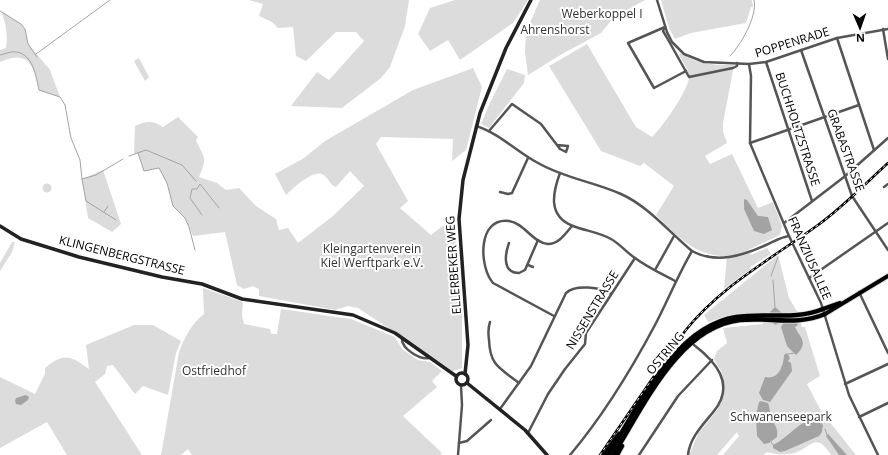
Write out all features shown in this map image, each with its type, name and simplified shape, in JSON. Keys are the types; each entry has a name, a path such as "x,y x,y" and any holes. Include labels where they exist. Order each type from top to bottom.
{"highway":[{"name":"OSTRING","path":"613,455 665,366 682,346 694,335 709,325 724,319 741,316 763,318 804,318 824,312"},
{"name":"OSTRING","path":"608,455 628,428"},
{"path":"604,455 618,435 628,428"},
{"path":"617,455 628,428"}],"main road":[{"name":"OSTRING","path":"824,312 888,276"}],"street":[{"name":"ELLERBEKER WEG","path":"465,374 468,345 459,218 463,180 476,126 506,48 531,0"},
{"path":"657,0 665,26 663,31 689,77 733,68 737,63"},
{"path":"665,26 628,43 654,88 686,70"},
{"name":"POPPENRADE","path":"665,26 676,46 690,57 712,63 749,64 766,62 837,38 888,29"},
{"path":"883,30 888,59"},
{"path":"837,38 874,150"},
{"name":"GRABASTRASSE","path":"801,50 852,197 888,250"},
{"name":"BUCHHOLTZSTRASSE","path":"766,62 812,201"},
{"name":"FRANZIUSALLEE","path":"749,64 751,76 750,143 789,236 824,312 845,384 859,417 878,455"},
{"path":"489,131 512,104 541,124 557,145"},
{"path":"750,143 859,105"},
{"path":"476,126 489,131 528,158 560,173 606,188 628,198 654,216 692,251 708,258 727,257 750,252 789,236"},
{"path":"784,223 844,177 888,138"},
{"path":"500,192 508,194 512,193 528,158"},
{"path":"560,173 553,194 554,205 564,220 572,226 601,234 617,243 635,258 675,281"},
{"path":"884,187 888,184"},
{"path":"554,316 515,294 497,287 490,279 484,266 483,249 485,238 490,228 496,223 504,221 514,222 538,240 547,244 554,243 572,226"},
{"path":"809,278 888,223"},
{"name":"KLINGENBERGSTRASSE","path":"0,226 21,239 79,257 162,277 202,284 242,299 353,315 394,333 456,376"},
{"path":"655,270 674,236"},
{"path":"509,243 506,262 511,271 515,273 522,272 528,265 538,240"},
{"path":"570,455 591,428 655,325 675,281 692,251"},
{"name":"NISSENSTRASSE","path":"528,433 548,394 565,369 585,344 586,334 635,258"},
{"path":"528,265 533,267"},
{"path":"500,409 540,351 563,296 570,289 602,289 611,294"},
{"path":"859,292 888,353"},
{"path":"490,322 488,331 489,353 491,359 498,367 519,383"},
{"path":"688,455 697,432 716,409 722,395 723,383 720,372 712,360 694,345"},
{"path":"639,455 678,396 712,360"},
{"path":"845,384 888,364"},
{"path":"461,386 456,383 456,376 460,373 465,374 468,378 467,383"},
{"path":"461,386 467,383"},
{"path":"467,383 528,433 548,455"},
{"path":"458,455 462,405 461,386"},
{"path":"859,417 888,403"},
{"path":"459,442 467,441 491,420"}],"green space":[{"path":"249,0 409,0 405,26 390,67 381,78 342,108 291,106 317,72 329,80 364,41 356,32 336,32 306,61 296,56 293,27 278,28 272,22 259,16 263,4"},
{"path":"455,0 528,0 513,23 460,60 448,40 430,51 418,34 430,8"},
{"name":"Ahrenshorst","path":"540,0 645,0 614,17 601,33 562,54 528,75 525,52 526,32"},
{"path":"661,0 752,0 753,7 751,7 746,23 691,33 675,39 669,28"},
{"path":"1,11 21,24 25,29 28,44 50,70 60,97 39,90 32,67 24,59 10,58 0,62 0,50 6,48 7,38"},
{"path":"587,44 636,127 652,137 662,126 674,108 688,83 689,74 679,55 681,53 700,62 734,65 723,123 723,132 727,143 705,156 710,164 732,154 758,208 773,202 782,226 780,235 748,250 751,255 767,248 771,254 750,267 751,269 724,289 727,256 706,253 696,249 688,244 656,215 674,186 644,163 640,166 601,151 549,66"},
{"path":"139,58 149,77 145,81 134,61"},
{"name":"Kleingartenverein Kiel Werftpark e.V.","path":"473,68 482,87 466,150 452,161 453,139 381,137 376,144 408,201 400,208 431,235 454,217 462,313 462,368 453,371 358,308 348,306 335,310 259,296 259,289 253,286 244,289 237,285 225,232 193,236 185,218 173,206 167,183 159,168 144,171 138,153 134,154 135,126 149,122 156,123 163,127 178,117 198,137 196,140 204,157 199,177 217,183 226,190 239,188 256,206 276,219 279,230 288,228 298,243 333,216 364,186 350,171 336,187 324,175 318,174 308,177 286,195 275,174 304,158 325,141 413,90"},
{"path":"507,69 525,75 524,83 489,128 481,124"},
{"path":"103,170 121,224 112,232 88,218 82,179"},
{"path":"47,183 52,188 47,193 42,188"},
{"path":"12,242 15,242 12,252 0,271 0,263"},
{"name":"Schwanenseepark","path":"778,255 789,298 798,313 802,327 805,327 820,376 807,384 821,411 856,455 831,455 822,444 818,442 810,444 792,454 767,452 763,455 723,455 739,436 737,432 717,455 689,455 698,434 717,410 724,394 722,373 714,359 717,351 727,343 723,328 763,324 764,313 730,315 708,322 704,315"},
{"name":"Ostfriedhof","path":"203,288 243,302 242,316 244,324 270,329 271,334 277,334 281,309 351,319 395,337 402,349 418,360 430,362 442,371 432,381 437,387 403,416 442,453 440,455 192,455 188,449 181,455 161,455 179,352 189,331 204,314"},
{"path":"134,325 153,325 181,341 176,353 168,395 143,386 135,394 113,365 107,366 105,374 95,382 142,455 67,455 47,422 0,448 0,377 35,394 45,374 45,368 52,363 63,358 67,358 77,361 89,369 86,345"}],"shaded area":[{"path":"744,199 747,200 758,216 768,217 772,230 764,234 754,231 744,209"},
{"path":"775,307 782,313 780,322 776,325 772,323 770,312"},
{"path":"788,316 793,316 798,325 795,327 803,343 796,355 787,346 781,327"},
{"path":"787,353 790,358 788,361 791,363 792,371 770,402 763,400 759,393 765,377 777,375 782,365 784,355"},
{"path":"26,395 29,397 28,400 21,405 16,404 16,398"},
{"path":"761,401 768,403 771,417 777,431 777,437 769,443 764,444 757,436 756,416 759,402"},
{"path":"816,418 823,425 822,432 819,436 785,451 780,452 773,448 773,445 799,426 810,419"},
{"path":"828,434 847,455 839,455 826,436"}],"waterway":[{"path":"36,54 110,0"},
{"path":"730,56 739,45 751,22 755,7 754,0"},
{"path":"0,11 21,24 25,29 28,44 37,57"},
{"path":"0,55 10,52 22,54 33,66 39,90 60,97 65,105 71,138 80,160 82,179 96,175 123,159"},
{"path":"129,156 146,150 182,165 196,181"},
{"path":"138,153 144,171 159,168 167,183 173,206 185,218 189,227 195,250"},
{"path":"82,179 86,201 116,220"},
{"path":"202,215 190,198 192,189 197,189 200,184 219,208"},
{"path":"104,212 108,206"},
{"path":"771,276 778,257"},
{"path":"773,280 775,307"},
{"path":"780,322 784,323"},
{"path":"788,354 794,353"},
{"path":"825,429 827,435"}],"railway":[{"path":"600,455 685,331 699,315 714,300 747,274 827,218 888,163"}],"park label":[{"name":"Weberkoppel I","path":"602,13"}]}
